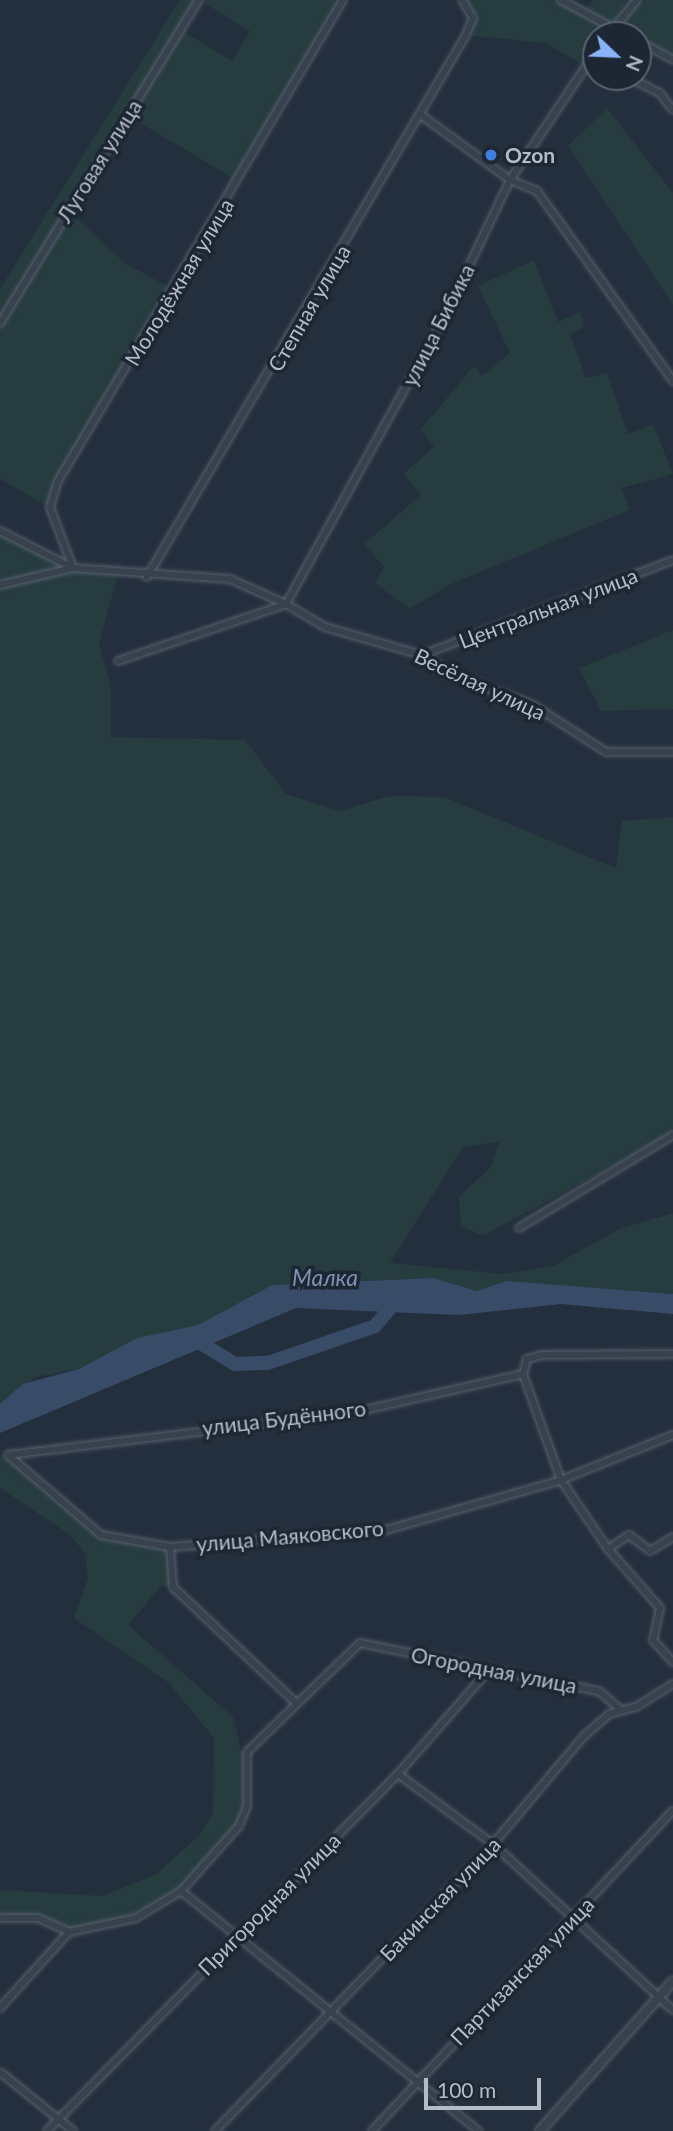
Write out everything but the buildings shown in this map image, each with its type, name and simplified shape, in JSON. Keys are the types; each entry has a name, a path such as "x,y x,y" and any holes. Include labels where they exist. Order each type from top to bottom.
{"street":[{"name":"Луговая улица","path":"0,323 199,0"},
{"name":"Молодёжная улица","path":"73,568 50,507 58,481 343,0"},
{"name":"Степная улица","path":"147,577 421,116 466,35 473,18 462,0"},
{"path":"561,0 600,21"},
{"path":"619,21 637,0"},
{"path":"652,49 673,60"},
{"name":"улица Бибика","path":"286,604 447,312 510,180 582,73"},
{"path":"652,89 660,93 673,110"},
{"path":"421,116 510,180 537,191 673,380"},
{"path":"0,531 73,568"},
{"name":"Центральная улица","path":"422,655 673,560"},
{"name":"Весёлая улица","path":"0,585 73,568 147,577 230,579 286,604 325,627 422,655 455,676 533,705 606,752 673,752"},
{"path":"118,661 286,604"},
{"path":"519,1228 673,1135"},
{"name":"улица Будённого","path":"8,1455 347,1414 523,1374 527,1359 542,1355 673,1354"},
{"path":"523,1374 561,1480 607,1549 660,1608 653,1640 673,1662"},
{"name":"улица Маяковского","path":"8,1455 101,1535 170,1547 386,1530 561,1480 673,1435"},
{"path":"607,1549 629,1535 650,1550 673,1537"},
{"path":"0,2008 69,1932 136,1918 181,1891 239,1826 247,1806 247,1752 295,1702 173,1587 170,1547"},
{"name":"Огородная улица","path":"295,1702 360,1643 486,1673 599,1691 620,1709"},
{"name":"Пригородная улица","path":"47,2131 398,1774 486,1673"},
{"name":"Бакинская улица","path":"215,2131 493,1844 584,1736 620,1709 636,1707 673,1684"},
{"path":"398,1774 493,1844 673,2010"},
{"name":"Партизанская улица","path":"372,2131 414,2082 573,1919 673,1811"},
{"path":"181,1891 239,1934 329,2012 478,2131"},
{"path":"0,1918 38,1918 69,1932"},
{"path":"540,2131 673,1982"},
{"path":"0,2073 73,2131"}],"green space":[{"path":"180,0 199,0 343,0 238,181 128,116 69,211 126,264 175,290 59,481 50,507 0,479 0,289","holes":["199,0 250,31 232,61 181,30"]},
{"path":"462,0 561,0 583,12 594,0 673,0 673,60 652,49 652,21 582,21 582,64 546,43 466,35 473,18"},
{"path":"607,108 673,193 673,305 568,146"},
{"path":"534,260 558,322 580,312 585,326 570,335 586,378 607,373 628,434 653,424 673,474 622,488 629,510 449,585 410,609 375,583 384,567 364,544 421,495 403,474 434,447 421,429 474,366 482,376 510,353 478,286"},
{"path":"0,531 73,568 118,573 99,644 111,688 111,737 245,740 286,794 340,811 390,796 444,797 616,868 622,821 673,817 673,1133 483,1236 461,1226 459,1197 491,1167 499,1142 463,1147 390,1263 503,1274 553,1266 619,1229 673,1213 673,1294 507,1281 477,1291 433,1278 272,1285 198,1325 137,1338 79,1369 36,1377 0,1404"},
{"path":"673,630 673,709 601,711 579,668"},
{"path":"8,1455 101,1535 170,1547 173,1587 161,1586 128,1625 233,1717 241,1751 247,1752 247,1806 239,1826 181,1891 101,1929 69,1932 38,1918 0,1918 0,1890 103,1896 156,1874 199,1836 213,1813 214,1738 169,1683 74,1618 88,1578 85,1553 69,1534 0,1488 0,1456"}],"water":[{"path":"433,1278 477,1291 507,1281 673,1294 673,1314 561,1304 459,1315 296,1308 0,1433 0,1404 23,1384 79,1369 137,1338 198,1325 272,1285"}],"waterway":[{"path":"194,1339 235,1364 268,1363 375,1326 397,1300"}],"place":[{"name":"Ozon","path":"491,155"}],"water label":[{"name":"Малка","path":"325,1277"}]}
